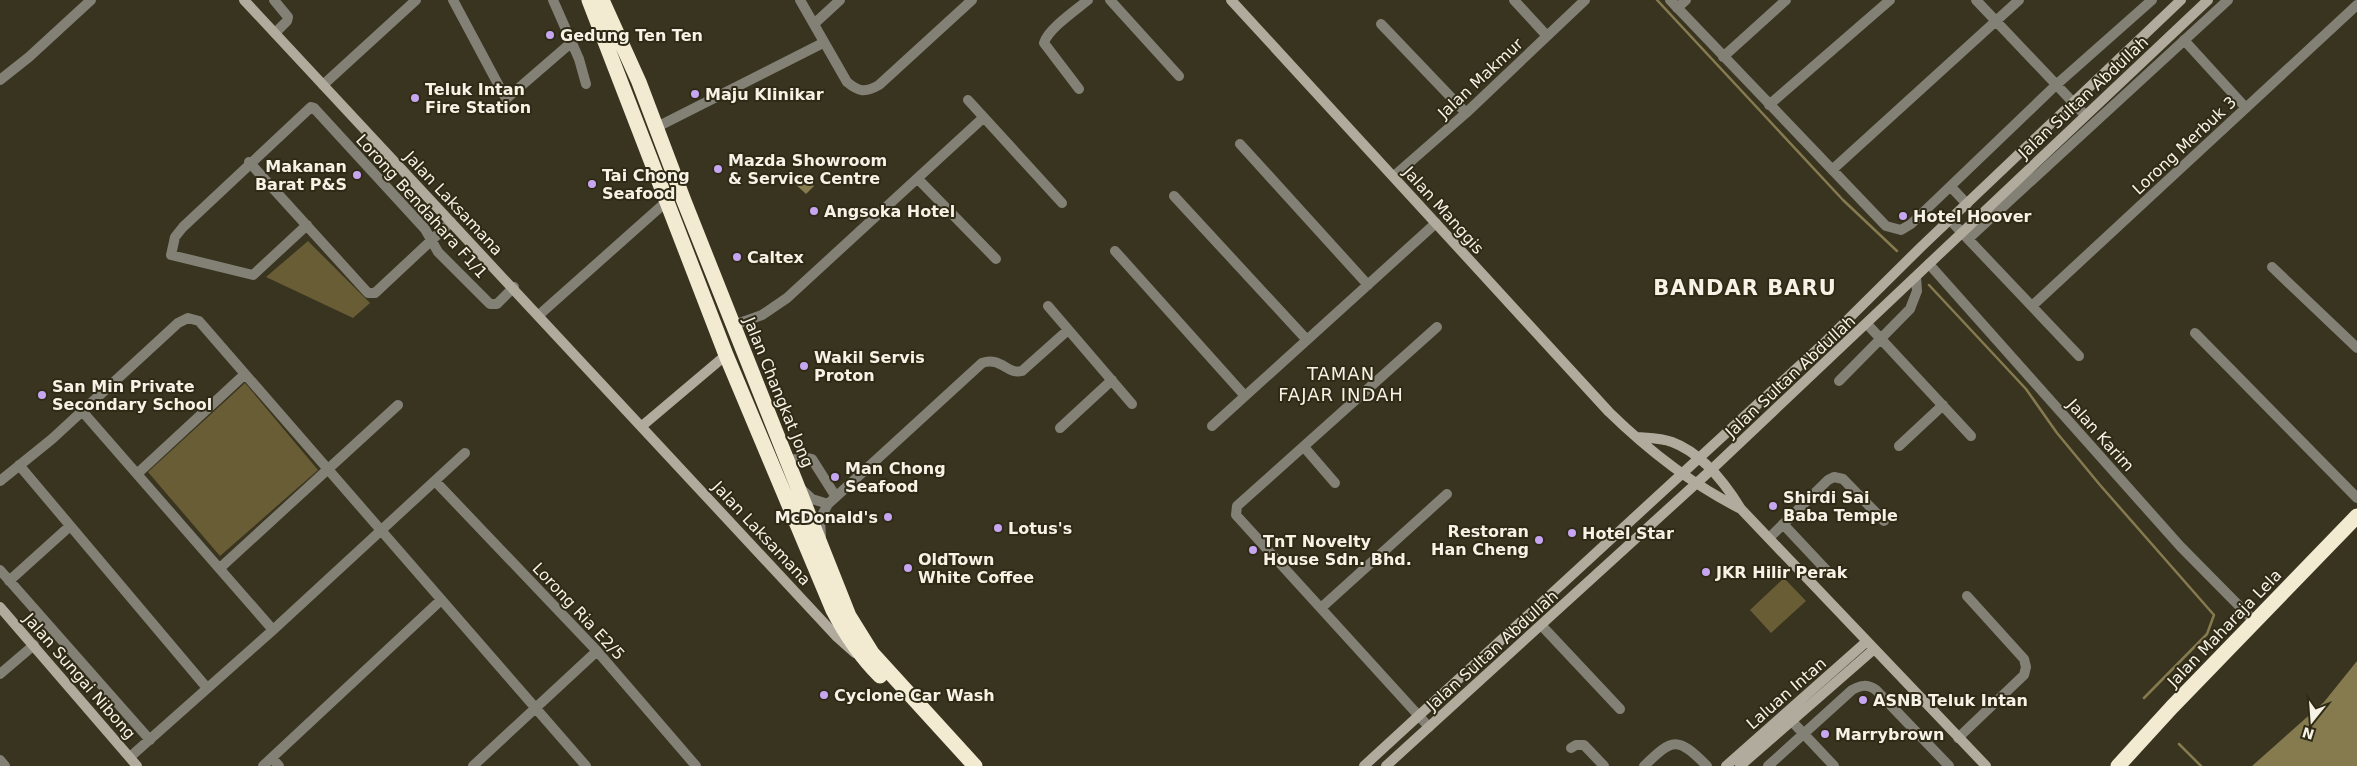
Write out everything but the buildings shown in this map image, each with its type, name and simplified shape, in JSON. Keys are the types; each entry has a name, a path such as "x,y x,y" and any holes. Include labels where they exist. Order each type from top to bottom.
{"highway":[{"name":"Jalan Changkat Jong","path":"589,0 726,355 833,610 848,638 862,658 962,766"},
{"name":"Jalan Changkat Jong","path":"602,0 639,82 840,597 865,642 883,666 975,766"},
{"path":"637,126 632,90 639,82"},
{"path":"759,390 765,423 759,434"},
{"name":"Jalan Maharaja Lela","path":"2118,766 2357,516"}],"street":[{"path":"0,80 29,57 92,0"},
{"name":"Jalan Laksamana","path":"244,0 837,637 862,658"},
{"path":"274,0 288,17 287,21 275,33"},
{"path":"323,85 416,0"},
{"path":"453,0 506,99 572,42"},
{"path":"553,0 572,42 586,84"},
{"path":"800,0 846,82 857,90 868,91 879,85 972,0"},
{"path":"814,24 840,0"},
{"path":"1078,89 1044,44 1046,38 1054,30 1088,0"},
{"path":"1110,0 1179,76"},
{"name":"Jalan Manggis","path":"1232,0 1575,377 1637,437 1697,483 1741,509"},
{"path":"1514,0 1547,36"},
{"name":"Jalan Makmur","path":"1394,176 1466,113 1585,0"},
{"path":"1686,0 1674,4 1886,226 1901,230 1908,227 2056,85 2152,0"},
{"path":"1723,57 1786,0"},
{"path":"1769,105 1890,0"},
{"path":"1976,0 2086,115"},
{"path":"1832,170 2019,0"},
{"name":"Jalan Sultan Abdullah","path":"1364,766 1837,330 2181,0"},
{"name":"Jalan Sultan Abdullah","path":"1386,766 1697,483 1929,264 1965,236 2086,115 2208,0"},
{"path":"1965,236 2228,0"},
{"name":"Lorong Merbuk 3","path":"2032,306 2357,5"},
{"path":"1381,24 1466,113"},
{"path":"2184,40 2246,108"},
{"path":"657,128 823,43"},
{"path":"968,100 1062,203"},
{"name":"Lorong Bendahara F1/1","path":"249,162 311,107 314,108 419,222 438,252 490,304 497,304 514,288"},
{"path":"734,325 762,315 777,307 983,118"},
{"path":"1240,144 1368,285"},
{"path":"307,225 253,275 171,255 175,237 183,226 249,162 307,225 368,293 372,294 451,222"},
{"path":"918,178 996,259"},
{"path":"1951,186 1967,204"},
{"path":"1174,196 1307,340"},
{"path":"539,315 666,202"},
{"path":"1950,220 2079,356"},
{"path":"1212,426 1436,224"},
{"path":"1115,251 1245,396"},
{"name":"Jalan Karim","path":"1929,264 2180,546 2254,622"},
{"path":"2272,267 2357,348"},
{"path":"1839,380 1882,340 1910,309 1917,291 1916,277"},
{"path":"1867,324 1868,311 1874,293"},
{"path":"1048,306 1132,404"},
{"path":"0,481 82,411 178,323 188,318 199,322 586,766"},
{"path":"1837,330 1856,322 1867,324 1971,436"},
{"path":"1429,727 1236,515 1235,511 1237,506 1437,327"},
{"path":"822,548 820,519 832,501 982,363 995,360 1013,371 1022,371 1068,330"},
{"path":"2195,333 2357,498"},
{"path":"642,426 726,355"},
{"path":"138,473 244,374"},
{"path":"1060,428 1112,380"},
{"path":"220,568 398,405"},
{"path":"1899,446 1943,405"},
{"path":"82,411 273,630"},
{"path":"1637,437 1673,443 1698,458 1711,470 1732,494 1741,509 1984,765"},
{"path":"1304,447 1335,483"},
{"path":"130,758 273,630 465,453"},
{"path":"787,460 812,459 832,501"},
{"path":"19,465 207,688"},
{"path":"1769,538 1828,480 1834,477 1843,478 1884,521"},
{"name":"Lorong Ria E2/5","path":"435,481 597,651 696,766"},
{"path":"797,485 812,499 832,501"},
{"path":"1321,608 1447,494"},
{"path":"1783,524 1829,573"},
{"path":"9,580 70,526"},
{"path":"0,570 150,740"},
{"path":"1958,738 2024,675 2026,667 2024,659 1967,596"},
{"path":"263,766 441,600"},
{"name":"Jalan Sungai Nibong","path":"0,607 34,644 137,766"},
{"path":"1542,626 1620,709"},
{"path":"0,674 34,644"},
{"name":"Laluan Intan","path":"1726,766 1788,718 1870,646"},
{"path":"473,766 597,651"},
{"path":"1768,766 1802,733 1852,690 1861,686 1869,686 1949,766"},
{"path":"1788,718 1834,766"},
{"name":"Laluan Intan","path":"1740,766 1788,718"},
{"path":"1644,766 1664,747 1671,744 1686,747 1707,766"},
{"path":"1571,748 1576,745 1584,745 1604,766"},
{"path":"272,758 279,766"},
{"path":"0,760 5,766"}],"shaded area":[{"path":"800,173 814,186 806,194 792,181"},
{"path":"308,241 370,303 353,318 266,277"},
{"path":"245,383 318,470 220,556 148,472"},
{"path":"1784,578 1806,601 1771,633 1750,610"},
{"path":"2357,661 2357,766 2252,766 2324,702"}],"waterway":[{"path":"1657,0 1843,200 1897,251"},
{"path":"1929,285 2026,389 2057,433 2100,485 2214,615 2207,634 2144,698"},
{"path":"2179,744 2201,766"}],"place":[{"name":"Gedung Ten Ten","path":"550,35"},
{"name":"Maju Klinikar","path":"695,94"},
{"name":"Teluk Intan Fire Station","path":"415,98"},
{"name":"Mazda Showroom & Service Centre","path":"718,169"},
{"name":"Makanan Barat P&S","path":"357,175"},
{"name":"Tai Chong Seafood","path":"592,184"},
{"name":"Angsoka Hotel","path":"814,211"},
{"name":"Hotel Hoover","path":"1903,216"},
{"name":"Caltex","path":"737,257"},
{"name":"Wakil Servis Proton","path":"804,366"},
{"name":"San Min Private Secondary School","path":"42,395"},
{"name":"Man Chong Seafood","path":"835,477"},
{"name":"Shirdi Sai Baba Temple","path":"1773,506"},
{"name":"McDonald's","path":"888,517"},
{"name":"Lotus's","path":"998,528"},
{"name":"Hotel Star","path":"1572,533"},
{"name":"Restoran Han Cheng","path":"1539,540"},
{"name":"TnT Novelty House Sdn. Bhd.","path":"1253,550"},
{"name":"OldTown White Coffee","path":"908,568"},
{"name":"JKR Hilir Perak","path":"1706,572"},
{"name":"Cyclone Car Wash","path":"824,695"},
{"name":"ASNB Teluk Intan","path":"1863,700"},
{"name":"Marrybrown","path":"1825,734"}],"district":[{"name":"BANDAR BARU","path":"1745,288"},
{"name":"TAMAN FAJAR INDAH","path":"1341,384"}]}
